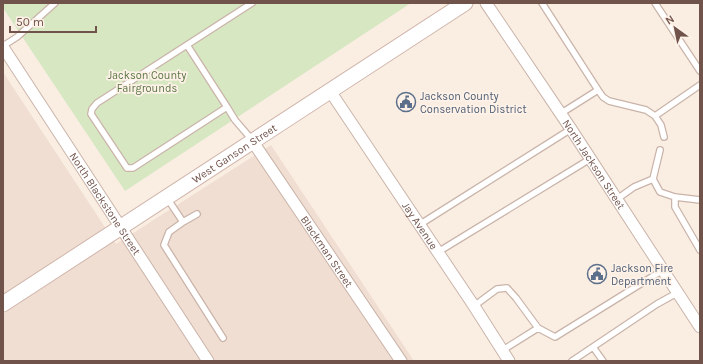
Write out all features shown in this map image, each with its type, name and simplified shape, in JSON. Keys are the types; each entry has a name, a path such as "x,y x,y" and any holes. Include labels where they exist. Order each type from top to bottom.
{"street":[{"name":"West Ganson Street","path":"3,304 465,3"},
{"name":"North Jackson Street","path":"486,3 571,129 700,327"},
{"name":"North Blackstone Street","path":"3,46 208,361"},
{"name":"Jay Avenue","path":"330,91 474,306 509,361"},
{"name":"Blackman Street","path":"253,142 401,361"}],"lane":[{"path":"3,46 17,37 55,3"},
{"path":"542,3 603,97 609,101 646,110 655,116 661,125 664,137"},
{"path":"655,3 700,71"},
{"path":"227,107 133,168 128,168 91,114 92,109 97,103 248,4"},
{"path":"187,45 235,120 253,142"},
{"path":"655,116 700,85"},
{"path":"560,114 598,90"},
{"path":"419,225 571,129"},
{"path":"660,150 653,179 660,192 675,197 700,200"},
{"path":"438,252 590,159"},
{"path":"617,199 634,187 653,179"},
{"path":"675,197 675,207 700,250"},
{"path":"167,198 183,222"},
{"path":"197,214 169,232 164,245 223,338"},
{"path":"474,306 496,289 507,288 538,328 555,337 663,270"},
{"path":"572,361 579,359 593,347 657,304 677,293"},
{"path":"503,350 538,328"},
{"path":"593,347 603,361"}],"shaded area":[{"path":"3,72 116,244 271,145 414,361 3,361"}],"green space":[{"name":"Jackson County Fairgrounds","path":"3,3 411,3 125,191 3,8"}],"place":[{"name":"Jackson County Conservation District","path":"406,102"},
{"name":"Jackson Fire Department","path":"597,274"}]}
